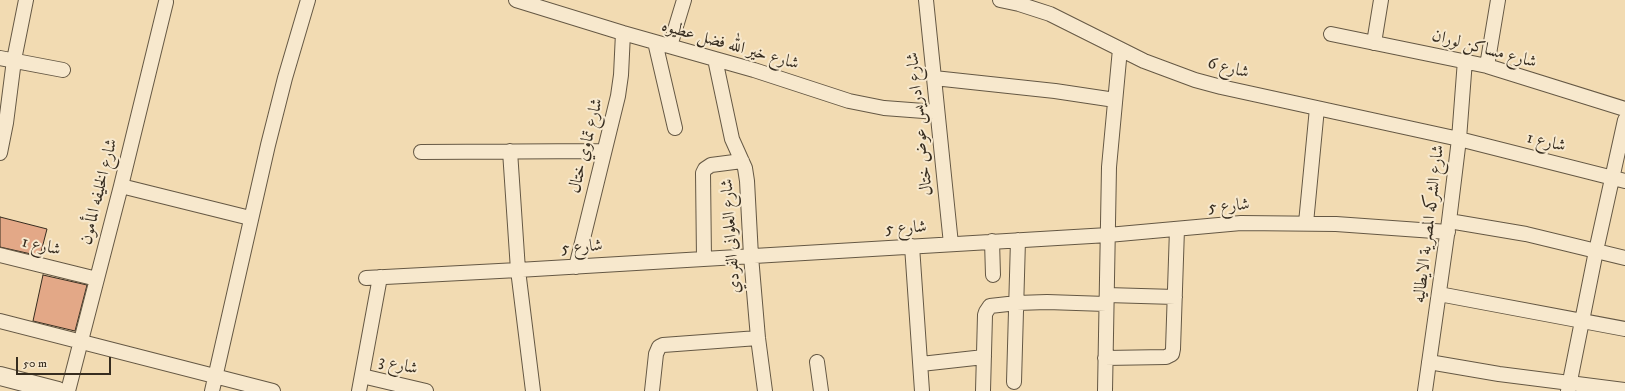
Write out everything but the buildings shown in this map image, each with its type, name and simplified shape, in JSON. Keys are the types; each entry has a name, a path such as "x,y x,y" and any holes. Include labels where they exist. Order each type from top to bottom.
{"street":[{"path":"0,153 6,123 7,59 26,0"},
{"path":"212,391 250,218 280,98 308,0"},
{"name":"شارع خير الله فضل عطيوه","path":"516,0 545,5 623,33 715,59 866,105 884,108 937,112"},
{"path":"670,46 684,0"},
{"name":"شارع ادريس عوض ختال","path":"926,0 951,244"},
{"name":"شارع 6","path":"1000,0 1019,4 1050,14 1120,49 1195,80 1317,108 1398,124 1459,139"},
{"path":"1374,42 1381,0"},
{"path":"1487,66 1498,0"},
{"name":"شارع الخليفه المأمون","path":"68,391 121,186 166,2"},
{"name":"شارع تماوي ختال","path":"576,266 618,96 621,75 623,33"},
{"name":"شارع مساكن لوران","path":"1331,34 1465,60 1625,109"},
{"path":"655,42 674,128"},
{"path":"1104,391 1109,167 1120,49"},
{"path":"7,59 63,70"},
{"name":"شارع العلوانى الفردي","path":"715,59 732,140 742,161 747,181 750,256 758,338 766,391"},
{"name":"شارع الشركه المصرية الايطاليه","path":"1425,391 1459,139 1465,60"},
{"path":"934,78 1055,91 1115,100"},
{"path":"1306,223 1317,108"},
{"path":"1569,387 1596,251 1619,180 1625,120"},
{"name":"شارع 1","path":"1459,139 1619,180"},
{"path":"510,151 518,270 533,391"},
{"path":"421,152 604,151"},
{"path":"704,259 703,173 705,169 711,165 742,161"},
{"path":"121,186 250,218"},
{"name":"شارع 5","path":"366,278 1018,240 1241,224 1306,223 1448,226 1526,234 1625,258"},
{"path":"1105,358 1169,357 1173,349 1177,229"},
{"path":"1014,382 1018,240"},
{"path":"992,241 993,275"},
{"path":"912,246 922,391"},
{"name":"شارع 1","path":"0,255 97,279"},
{"path":"359,391 380,277"},
{"path":"1439,294 1625,330"},
{"path":"983,391 985,315 987,309 993,304 1175,297"},
{"path":"0,321 273,391"},
{"path":"652,391 656,354 659,347 663,345 758,338"},
{"path":"921,364 984,357"},
{"path":"817,362 821,391"},
{"path":"1428,362 1569,387 1625,390"},
{"path":"0,376 58,391"},
{"name":"شارع 3","path":"362,376 426,391"}]}
